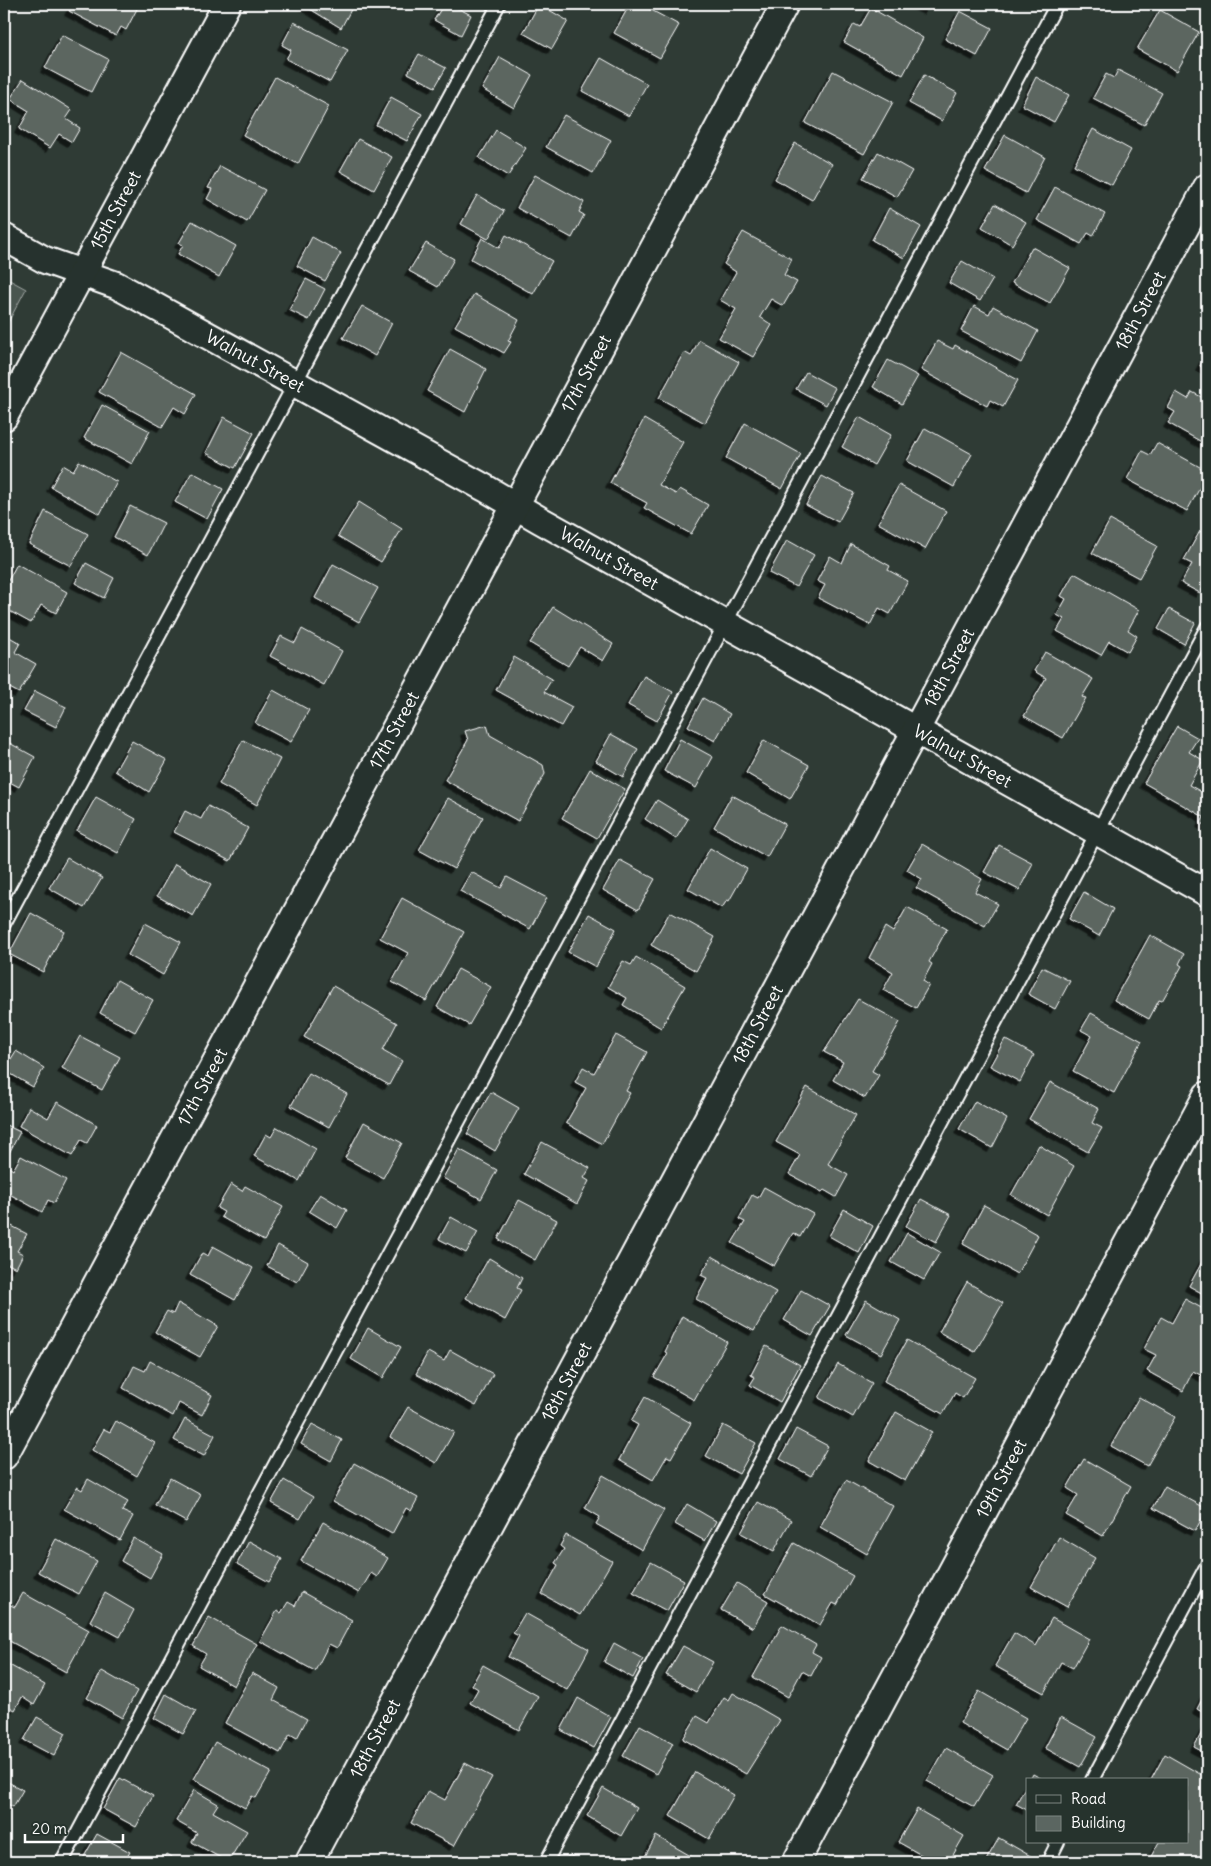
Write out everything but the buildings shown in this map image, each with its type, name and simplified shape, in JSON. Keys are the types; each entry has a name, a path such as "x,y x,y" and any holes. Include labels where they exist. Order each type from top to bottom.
{"street":[{"name":"15th Street","path":"4,417 227,4"},
{"name":"17th Street","path":"4,1456 785,4"},
{"name":"18th Street","path":"309,1862 1207,187"},
{"name":"Walnut Street","path":"4,237 45,260 116,285 294,382 1207,893"},
{"name":"19th Street","path":"796,1862 1207,1095"}],"lane":[{"path":"4,924 499,4"},
{"path":"62,1862 1057,4"},
{"path":"546,1862 1207,627"},
{"path":"1093,1778 1207,1565"},
{"path":"1048,1862 1057,1844"}],"shaded area":[{"path":"4,277 26,289 4,330"}]}
